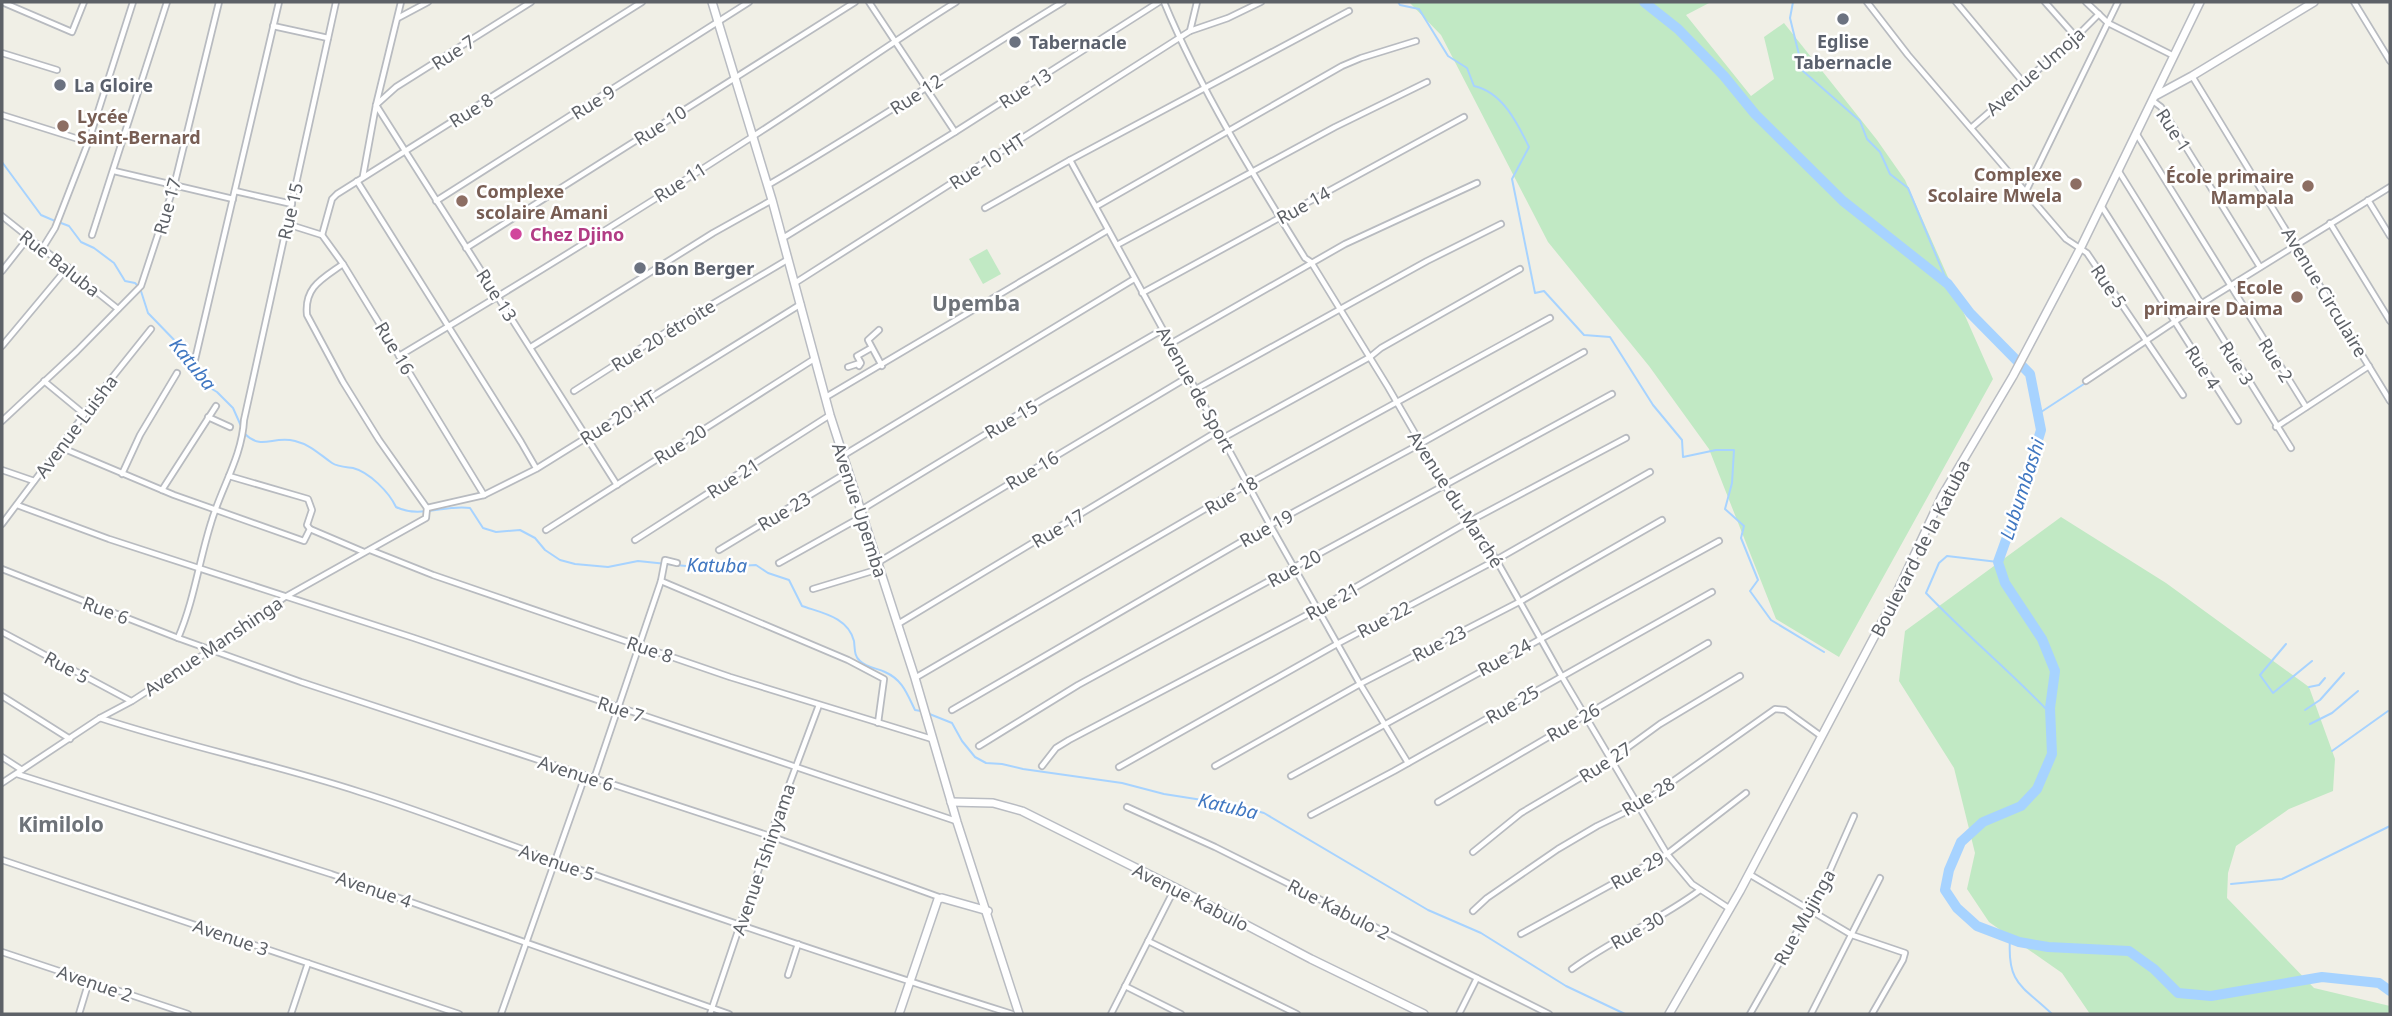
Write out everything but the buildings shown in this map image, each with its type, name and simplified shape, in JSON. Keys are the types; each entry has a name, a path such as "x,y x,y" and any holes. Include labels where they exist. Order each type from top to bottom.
{"street":[{"path":"2,2 71,31 74,30 84,2"},
{"path":"42,249 55,228 88,142 133,2"},
{"path":"92,235 167,2"},
{"name":"Rue 17","path":"118,309 141,286 174,186 219,2"},
{"path":"194,364 279,2"},
{"name":"Rue 15","path":"178,638 194,593 215,509 242,442 244,420 336,2"},
{"path":"401,2 360,179 536,469"},
{"path":"397,19 428,2"},
{"name":"Rue 7","path":"376,105 396,87 531,2"},
{"name":"Rue 8","path":"322,234 334,197 642,2"},
{"name":"Avenue Upemba","path":"712,2 754,136 830,415 1019,1014"},
{"name":"Rue 9","path":"436,201 749,2"},
{"name":"Rue 10","path":"466,248 855,2"},
{"path":"869,2 956,132"},
{"name":"Rue 11","path":"399,356 754,136 956,2"},
{"name":"Rue 12","path":"768,185 848,138 926,86 1063,2"},
{"name":"Rue 13","path":"782,238 956,132 1158,2"},
{"name":"Avenue du Marché","path":"1164,2 1178,38 1280,218 1305,258 1311,262 1370,357 1444,485 1521,601 1561,675 1667,854 1700,890 1730,909"},
{"path":"1189,31 1197,2"},
{"name":"Rue 10 HT","path":"795,283 1189,31 1228,18 1261,2"},
{"path":"1867,2 1908,55 2066,239 2080,249"},
{"path":"1956,2 2023,82"},
{"path":"2045,2 2076,37"},
{"path":"2086,2 2108,23 2174,56"},
{"path":"2026,191 2118,2"},
{"name":"Boulevard de la Katuba","path":"1668,1014 1749,874 1891,605 1942,496 2026,351 2080,249 2200,2"},
{"path":"2154,98 2314,2"},
{"path":"2354,2 2390,61"},
{"path":"985,208 1349,11"},
{"name":"Avenue Umoja","path":"1971,128 2099,14"},
{"path":"273,26 328,38"},
{"path":"1097,206 1342,66 1416,41"},
{"path":"2,53 57,70"},
{"name":"Avenue Circulaire","path":"2192,76 2390,401"},
{"path":"1117,245 1335,127 1427,82"},
{"name":"Rue 1","path":"2154,98 2260,267"},
{"name":"Rue 13","path":"376,105 617,485"},
{"path":"2,115 88,142"},
{"name":"Rue 14","path":"1142,293 1464,117"},
{"name":"Rue 2","path":"2136,132 2306,407"},
{"name":"Avenue de Sport","path":"1070,160 1294,569 1408,763"},
{"path":"114,170 233,199"},
{"name":"Rue 3","path":"2118,170 2291,448"},
{"path":"1170,344 1345,244 1477,183"},
{"path":"2086,381 2201,304 2390,187"},
{"path":"235,191 292,204"},
{"path":"531,347 713,233 772,200"},
{"path":"2368,200 2390,236"},
{"name":"Rue 4","path":"2101,206 2238,421"},
{"name":"Rue Baluba","path":"2,216 118,309"},
{"path":"2330,223 2390,321"},
{"path":"287,224 322,234"},
{"path":"1196,389 1501,224"},
{"path":"825,398 1108,230"},
{"name":"Rue 16","path":"322,234 484,495"},
{"path":"2,271 28,238"},
{"name":"Rue 5","path":"2080,249 2087,253 2183,395"},
{"name":"Rue 20 étroite","path":"574,391 788,259"},
{"path":"343,264 313,288 306,303 307,315 342,382 427,508"},
{"path":"2,346 68,267"},
{"path":"1223,438 1370,357 1381,348 1520,269"},
{"path":"843,455 1134,279"},
{"name":"Rue 20 HT","path":"427,508 484,495 536,469 801,304"},
{"path":"2,421 118,309"},
{"name":"Rue 18","path":"915,678 1248,484 1550,318"},
{"name":"Avenue Luisha","path":"2,524 151,329"},
{"path":"879,330 868,340 882,366"},
{"name":"Rue 15","path":"862,514 1045,398 1162,330"},
{"path":"848,367 861,364 857,356 872,348"},
{"name":"Rue 19","path":"952,710 1270,525 1584,352"},
{"name":"Rue 20","path":"546,530 814,359"},
{"path":"2276,427 2369,366"},
{"path":"122,474 177,373"},
{"name":"Rue 16","path":"813,589 878,566 1188,377"},
{"path":"44,381 84,414"},
{"name":"Rue 20","path":"979,746 1078,685 1612,394"},
{"path":"162,490 216,406"},
{"name":"Rue 21","path":"635,540 830,415"},
{"path":"208,417 230,427"},
{"name":"Rue 17","path":"897,625 1218,431"},
{"name":"Rue 21","path":"1042,765 1056,748 1069,740 1318,609 1468,522 1626,438"},
{"path":"60,447 162,490 304,541 310,529 307,525 312,510 308,499 229,476"},
{"path":"2,470 34,481"},
{"name":"Rue 23","path":"719,551 848,472"},
{"name":"Rue 22","path":"1119,766 1337,644 1496,560 1650,472"},
{"name":"Rue 7","path":"17,505 109,540 201,567 617,708 796,765 957,822"},
{"name":"Avenue Manshinga","path":"2,783 212,649 285,597 424,520 427,508"},
{"path":"779,563 862,514"},
{"name":"Rue 23","path":"1215,766 1360,684 1521,601 1662,520"},
{"name":"Rue 8","path":"310,529 433,575 730,677 933,739"},
{"name":"Rue 24","path":"1291,776 1719,541"},
{"path":"594,779 661,581 665,560 677,563"},
{"name":"Rue 6","path":"2,569 212,649"},
{"path":"661,581 848,660 884,679 878,723"},
{"name":"Rue 25","path":"1311,815 1712,592"},
{"name":"Rue 5","path":"2,632 132,701"},
{"name":"Rue 26","path":"1438,802 1708,643"},
{"name":"Avenue 6","path":"212,649 313,687 770,836 939,898"},
{"name":"Rue 27","path":"1473,852 1521,813 1612,759 1660,724 1740,676"},
{"path":"2,696 69,739"},
{"name":"Avenue Tshinyama","path":"711,1012 770,836 819,705"},
{"name":"Rue 28","path":"1473,911 1487,898 1558,849 1638,806 1775,709 1785,710 1822,736"},
{"name":"Avenue 5","path":"100,719 361,792 556,862 1012,1014"},
{"path":"2,757 22,770"},
{"name":"Avenue 4","path":"16,774 331,874 526,942 711,1012 729,1014"},
{"path":"501,1014 585,776"},
{"name":"Rue 29","path":"1521,934 1667,854 1746,793"},
{"name":"Avenue Kabulo","path":"951,802 993,803 1014,808 1424,1014"},
{"name":"Rue Kabulo 2","path":"1126,807 1215,847 1549,1014"},
{"name":"Rue Mujinga","path":"1750,1014 1810,911 1854,817"},
{"name":"Avenue 3","path":"2,860 459,1014"},
{"path":"1749,874 1852,935 1905,953 1872,1014"},
{"path":"1811,1014 1880,878"},
{"path":"1111,1014 1176,888"},
{"name":"Rue 30","path":"1572,969 1669,912 1700,890"},
{"path":"899,1014 939,898 988,911"},
{"path":"1148,941 1297,1014"},
{"path":"788,975 798,944"},
{"name":"Avenue 2","path":"2,952 188,1014"},
{"path":"291,1014 308,963"},
{"path":"1460,1014 1478,978"},
{"path":"79,1014 89,981"},
{"path":"1125,986 1181,1014"}],"green space":[{"path":"1409,2 1711,2 1686,15 1751,96 1774,79 1764,37 1784,23 1877,140 1905,180 1993,379 1839,657 1776,619 1709,449 1649,366 1548,242 1441,35"},
{"path":"987,249 1001,274 983,284 969,259"},
{"path":"2061,517 2166,583 2309,687 2335,759 2333,791 2289,809 2236,846 2228,873 2227,898 2314,988 2390,1006 2390,1014 2090,1014 2062,973 1989,922 1967,889 1975,853 1954,768 1899,681 1905,631"}],"waterway":[{"path":"1398,2 1400,5 1419,9 1448,56 1467,68 1474,86 1493,95 1508,109 1529,147 1512,179 1535,293 1544,291 1584,335 1610,337 1653,405 1682,440 1683,457 1716,450 1734,450 1732,483 1725,509 1744,526 1741,538 1758,580 1750,591 1771,620 1824,652"},
{"name":"Lubumbashi","path":"1644,2 1678,29 1724,76 1755,114 1843,201 1948,284 1970,313 2030,374 2041,430 1998,562 2005,583 2042,639 2055,671 2050,708 2052,754 2037,789 2021,806 1983,822 1961,842 1949,870 1945,890 1957,908 1977,926 2019,942 2048,947 2129,951 2154,969 2178,993 2211,996 2322,977 2379,983 2390,991"},
{"path":"1793,2 1790,18 1803,71 1860,121 1867,139 1880,152 1890,174 1908,188 1948,284"},
{"path":"2,162 41,215 55,221"},
{"name":"Katuba","path":"61,223 69,226 81,242 114,263 125,281 135,283 140,288 148,313 181,347 202,383 217,392 233,408 241,426"},
{"path":"2121,360 2140,348"},
{"path":"2038,414 2087,382"},
{"name":"Katuba","path":"245,434 262,442 287,440 301,443 334,464 359,470 378,483 396,507 405,510 423,512 470,508 483,528 496,532 520,530 535,538 545,550 560,560 575,564 608,567 638,561 705,568 756,565 768,573 789,580 802,606 833,617 846,626 854,641 858,659 896,679 904,688 915,710 921,711"},
{"path":"1998,562 1947,556 1939,563 1926,593 2050,713"},
{"path":"2286,644 2260,675 2273,693 2312,661"},
{"path":"2305,710 2320,700 2344,673"},
{"path":"2309,687 2319,685 2325,678"},
{"path":"2310,724 2332,713 2358,691"},
{"path":"2332,751 2388,711"},
{"name":"Katuba","path":"927,713 952,723 975,757 986,763 1122,783 1264,813 1428,910 1481,933 1566,986 1625,1014"},
{"path":"2231,884 2282,879 2390,826"},
{"name":"Katuba","path":"2010,939 2014,976 2025,990 2052,1014"}],"place":[{"name":"Eglise Tabernacle","path":"1843,19"},
{"name":"Tabernacle","path":"1015,42"},
{"name":"La Gloire","path":"60,85"},
{"name":"Lycée Saint-Bernard","path":"63,126"},
{"name":"Complexe Scolaire Mwela","path":"2076,184"},
{"name":"École primaire Mampala","path":"2308,186"},
{"name":"Complexe scolaire Amani","path":"462,201"},
{"name":"Chez Djino","path":"516,234"},
{"name":"Bon Berger","path":"640,268"},
{"name":"Ecole primaire Daima","path":"2297,297"}],"district":[{"name":"Upemba","path":"976,303"},
{"name":"Kimilolo","path":"61,824"}]}
